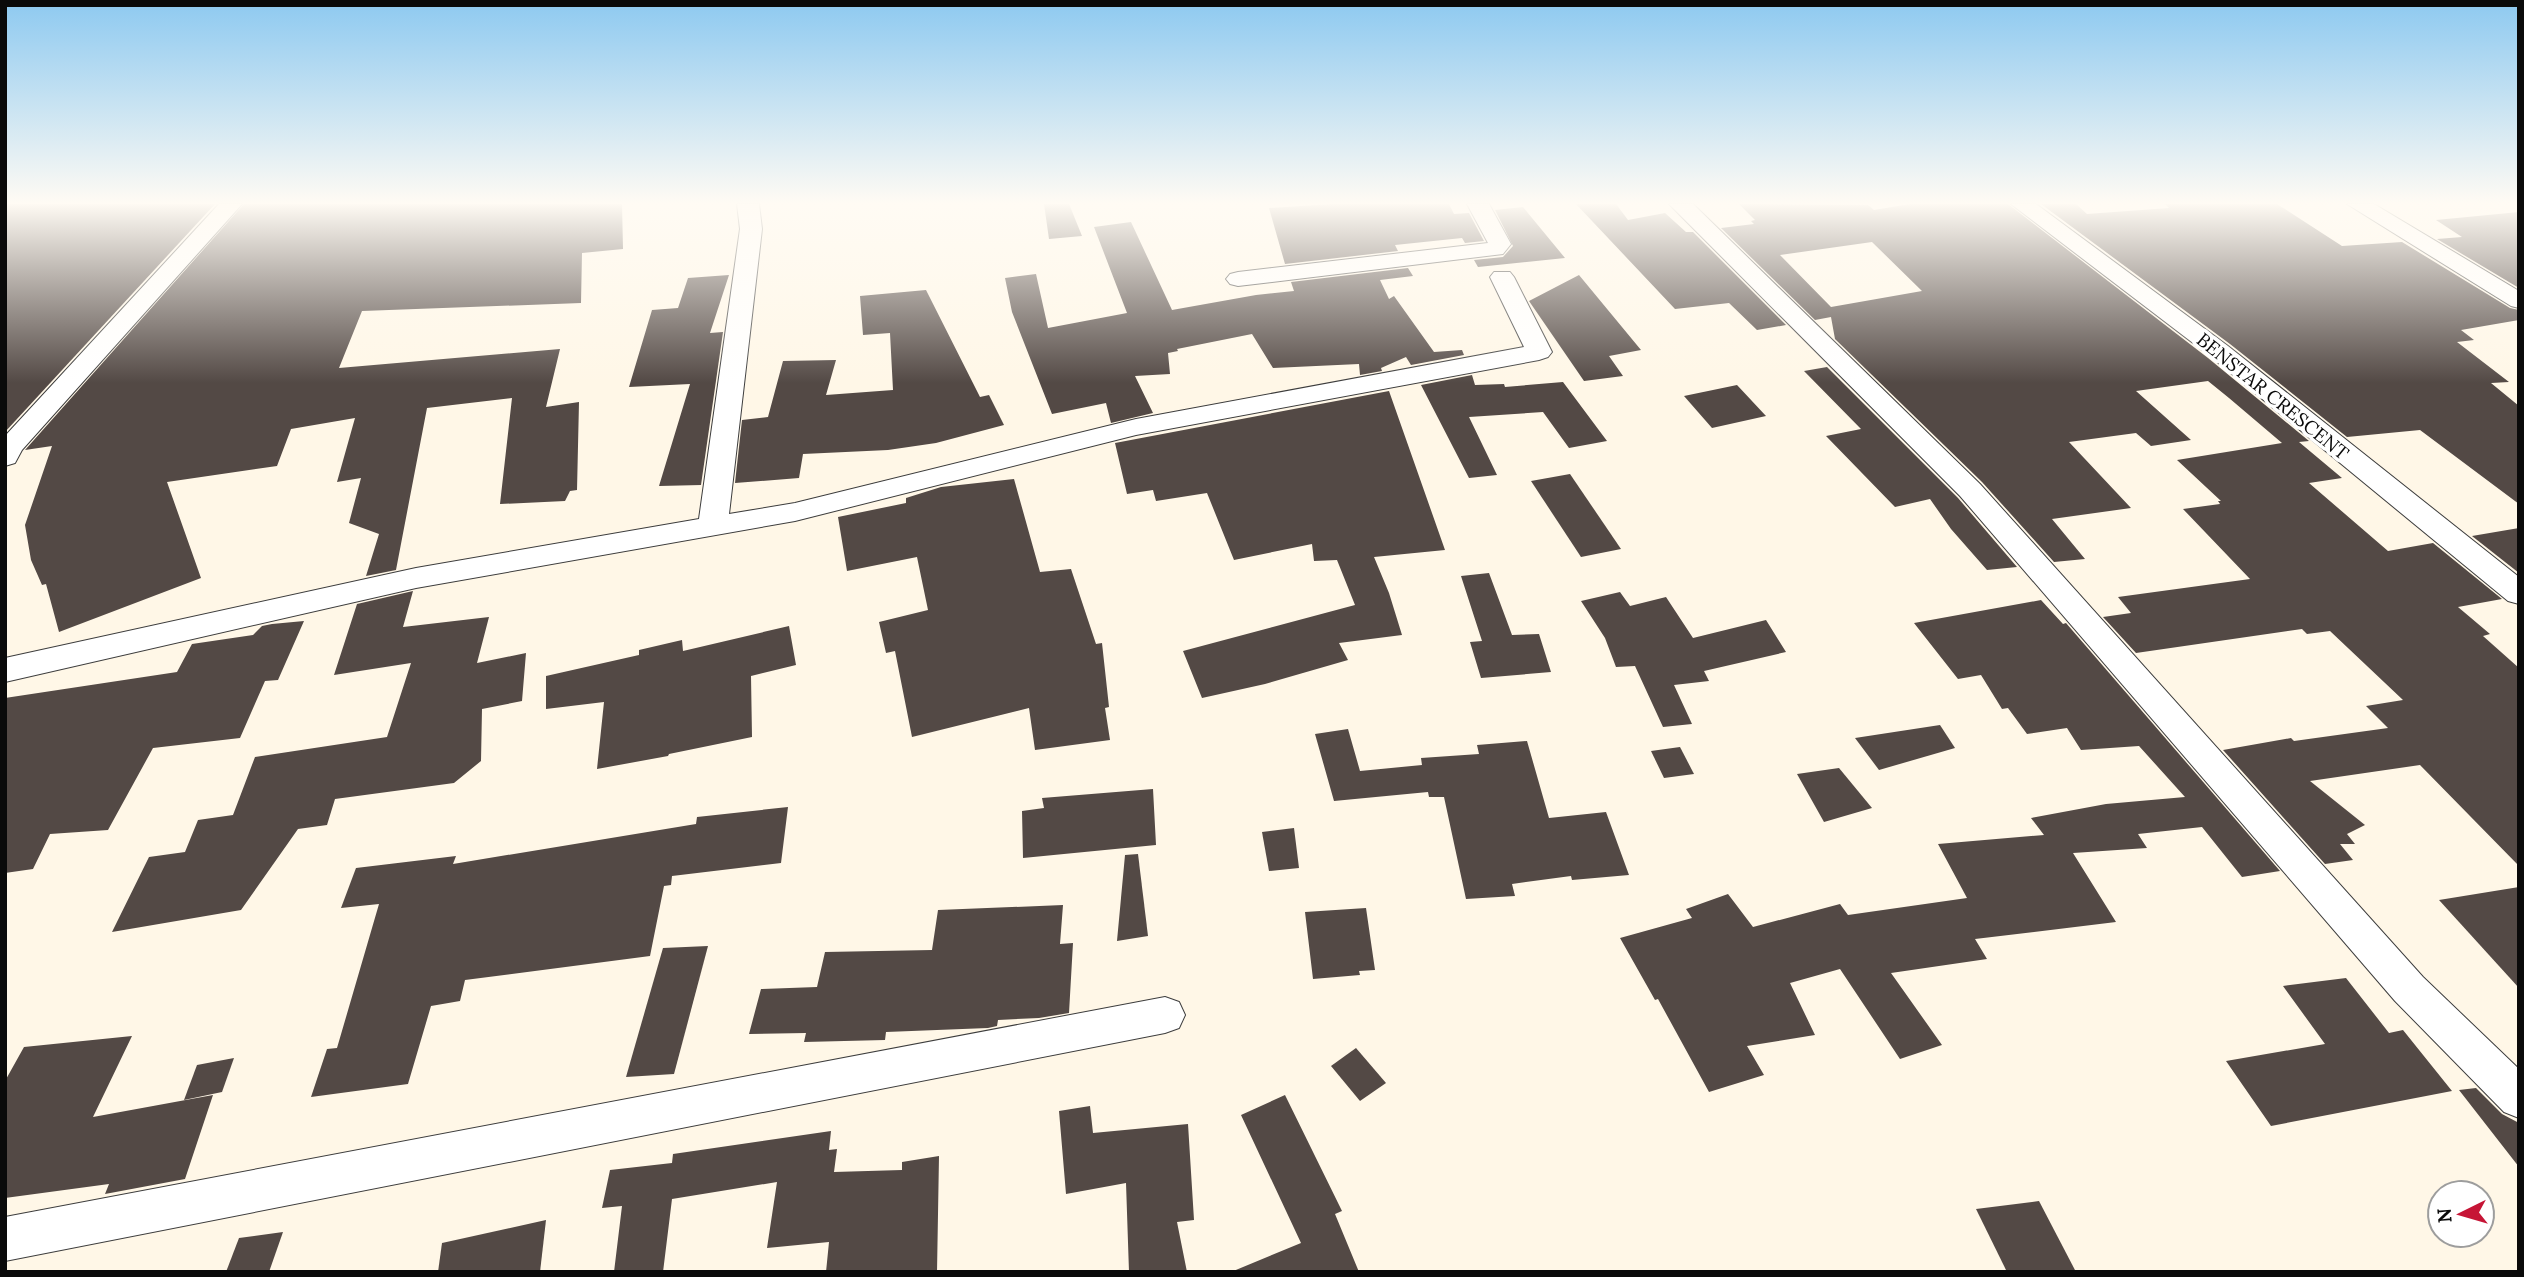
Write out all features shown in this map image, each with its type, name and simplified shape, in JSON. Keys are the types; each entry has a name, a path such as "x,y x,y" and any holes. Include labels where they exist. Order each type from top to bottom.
{"street":[{"path":"5,457 10,447 177,264"},
{"path":"713,526 747,264"},
{"path":"1238,279 1370,264"},
{"path":"1740,264 1970,490 2409,989 2519,1098"},
{"name":"BENSTAR CRESCENT","path":"2102,264 2219,351 2519,593"},
{"path":"2457,264 2519,301"},
{"path":"5,670 416,578 794,512 1136,426 1539,352 1502,277"},
{"path":"5,1239 1165,1016"}],"building":[{"path":"5,264 160,264 5,432"},
{"path":"191,264 582,264 581,303 362,311 339,368 560,349 546,407 579,402 577,490 570,491 565,501 500,504 512,398 427,408 396,570 366,576 379,534 349,523 361,478 337,482 355,418 291,429 277,466 167,482 201,578 59,632 46,584 42,585 31,560 25,525 52,446 25,450"},
{"path":"1108,264 1150,264 1172,310 1294,291 1291,282 1408,268 1413,276 1380,280 1389,299 1394,296 1434,352 1462,350 1464,355 1411,365 1406,357 1381,368 1382,371 1360,375 1359,364 1273,368 1252,334 1177,349 1178,351 1168,353 1170,374 1135,376 1153,413 1111,423 1106,403 1052,414 1012,312 1005,278 1036,274 1048,328 1127,313"},
{"path":"1476,264 1511,264 1478,267"},
{"path":"1632,264 1725,264 1786,325 1757,330 1729,303 1675,309"},
{"path":"1757,264 1788,264 1831,307 1922,291 1894,264 2085,264 2208,358 2309,441 2299,442 2342,478 2309,483 2388,551 2433,543 2502,599 2458,607 2490,634 2483,636 2519,668 2519,866 2420,765 2310,781 2365,825 2347,834 2355,844 2340,844 2353,860 2325,864 2223,750 2291,738 2294,741 2388,728 2366,706 2403,700 2330,631 2307,634 2302,629 2136,653 2103,617 2131,613 2118,597 2250,579 2183,509 2220,504 2218,501 2221,501 2177,460 2282,443 2208,381 2136,391 2191,440 2151,446 2136,433 2069,442 2131,508 2052,519 2085,559 2054,562 1982,482 1835,339 1831,317 1815,320"},
{"path":"2121,264 2437,264 2510,308 2519,310 2519,320 2461,330 2474,340 2457,342 2509,382 2491,383 2519,406 2519,504 2420,430 2347,437 2230,344"},
{"path":"2478,264 2519,264 2519,288"},
{"path":"729,275 710,333 723,332 701,485 659,486 690,384 629,387 652,310 678,308 688,278"},
{"path":"1579,275 1641,350 1609,356 1623,376 1584,381 1529,301"},
{"path":"926,290 980,397 989,395 1004,425 936,443 888,450 803,454 799,478 735,483 742,420 768,417 783,361 836,360 826,395 893,390 890,333 863,335 860,296"},
{"path":"1827,367 1958,498 2017,567 1987,570 1951,529 1930,499 1895,507 1826,436 1861,429 1804,371"},
{"path":"1472,375 1475,385 1504,384 1505,387 1563,382 1607,441 1569,448 1543,412 1469,417 1497,475 1469,478 1421,385"},
{"path":"1737,385 1766,416 1712,428 1684,396"},
{"path":"1389,391 1445,550 1374,557 1402,635 1339,643 1348,660 1265,684 1202,698 1183,651 1355,605 1337,560 1314,561 1312,544 1234,560 1207,493 1156,501 1153,490 1127,494 1115,443"},
{"path":"1570,474 1621,549 1581,557 1531,481"},
{"path":"1014,479 1040,572 1071,569 1096,644 1102,643 1109,707 1105,708 1110,740 1035,750 1029,708 912,737 895,651 886,653 879,622 928,610 917,557 847,571 838,517 906,503 906,498 941,487"},
{"path":"2519,528 2519,573 2472,536"},
{"path":"1489,573 1512,635 1539,634 1551,672 1481,678 1470,642 1482,641 1461,576"},
{"path":"413,591 403,627 489,617 477,663 526,653 522,701 482,709 481,761 454,783 335,799 327,825 298,829 241,910 112,932 149,857 185,852 198,820 233,815 255,757 387,737 411,663 334,675 357,604"},
{"path":"1620,592 1630,606 1666,597 1693,638 1766,620 1786,652 1704,671 1709,681 1674,685 1692,724 1663,727 1635,666 1616,667 1605,638 1581,601"},
{"path":"2041,600 2063,624 2066,623 2280,871 2242,877 2202,827 2138,834 2147,848 2073,853 2116,922 1975,939 1987,959 1891,973 1942,1045 1900,1059 1840,969 1790,983 1815,1035 1747,1046 1764,1075 1709,1092 1658,999 1655,1000 1620,938 1692,918 1686,909 1728,894 1753,927 1840,904 1848,915 1967,898 1938,844 2044,835 2031,818 2106,804 2185,797 2139,746 2081,750 2067,728 2027,734 2008,708 2002,709 1981,675 1958,679 1914,623"},
{"path":"304,621 278,680 265,681 240,738 153,748 108,830 50,834 33,869 5,873 5,698 177,672 192,644 253,635 262,626"},
{"path":"789,626 796,665 751,676 752,737 597,769 604,702 546,709 546,676 639,655 639,650 682,640 683,651"},
{"path":"1940,725 1955,748 1879,770 1855,738"},
{"path":"1348,729 1360,771 1422,765 1421,758 1479,754 1477,745 1527,741 1549,818 1606,812 1629,875 1572,880 1571,876 1512,884 1515,896 1466,899 1444,797 1429,797 1428,792 1334,801 1315,734"},
{"path":"1680,747 1694,774 1664,778 1651,751"},
{"path":"1839,768 1872,808 1824,822 1797,774"},
{"path":"1153,789 1156,845 1023,858 1022,811 1044,808 1042,798"},
{"path":"788,807 781,863 672,876 671,885 664,886 650,956 465,980 460,1001 431,1006 408,1084 311,1097 327,1049 337,1048 379,904 341,908 356,868 456,856 453,864 696,824 697,817"},
{"path":"1294,828 1299,868 1269,871 1262,832"},
{"path":"1138,854 1148,936 1117,941 1125,855"},
{"path":"2519,887 2519,988 2439,900"},
{"path":"1063,905 1060,944 1073,943 1069,1013 998,1020 997,1026 988,1028 886,1032 885,1040 804,1042 806,1033 749,1034 761,989 817,987 825,952 932,950 938,910"},
{"path":"1366,908 1375,970 1359,971 1360,975 1313,979 1305,912"},
{"path":"708,946 674,1074 626,1077 663,948"},
{"path":"2346,978 2389,1033 2403,1030 2452,1091 2271,1126 2226,1061 2325,1044 2283,986"},
{"path":"132,1036 93,1117 213,1095 185,1179 105,1194 109,1184 5,1198 5,1081 24,1047"},
{"path":"1356,1048 1386,1083 1360,1101 1331,1066"},
{"path":"234,1058 222,1092 184,1100 197,1065"},
{"path":"2476,1088 2502,1114 2519,1123 2519,1167 2459,1090"},
{"path":"1285,1095 1342,1211 1335,1214 1359,1272 1231,1272 1301,1243 1241,1115"},
{"path":"1090,1106 1093,1133 1188,1124 1194,1220 1177,1222 1187,1272 1129,1272 1126,1183 1066,1194 1059,1111"},
{"path":"831,1131 829,1150 837,1149 834,1172 902,1170 902,1162 939,1156 937,1272 826,1272 829,1242 767,1248 777,1182 672,1199 663,1272 614,1272 622,1206 602,1208 610,1170 672,1163 673,1154"},
{"path":"2039,1201 2076,1272 2007,1272 1976,1209"},
{"path":"546,1220 540,1272 438,1272 442,1243"},
{"path":"283,1232 269,1272 226,1272 239,1238"}]}
